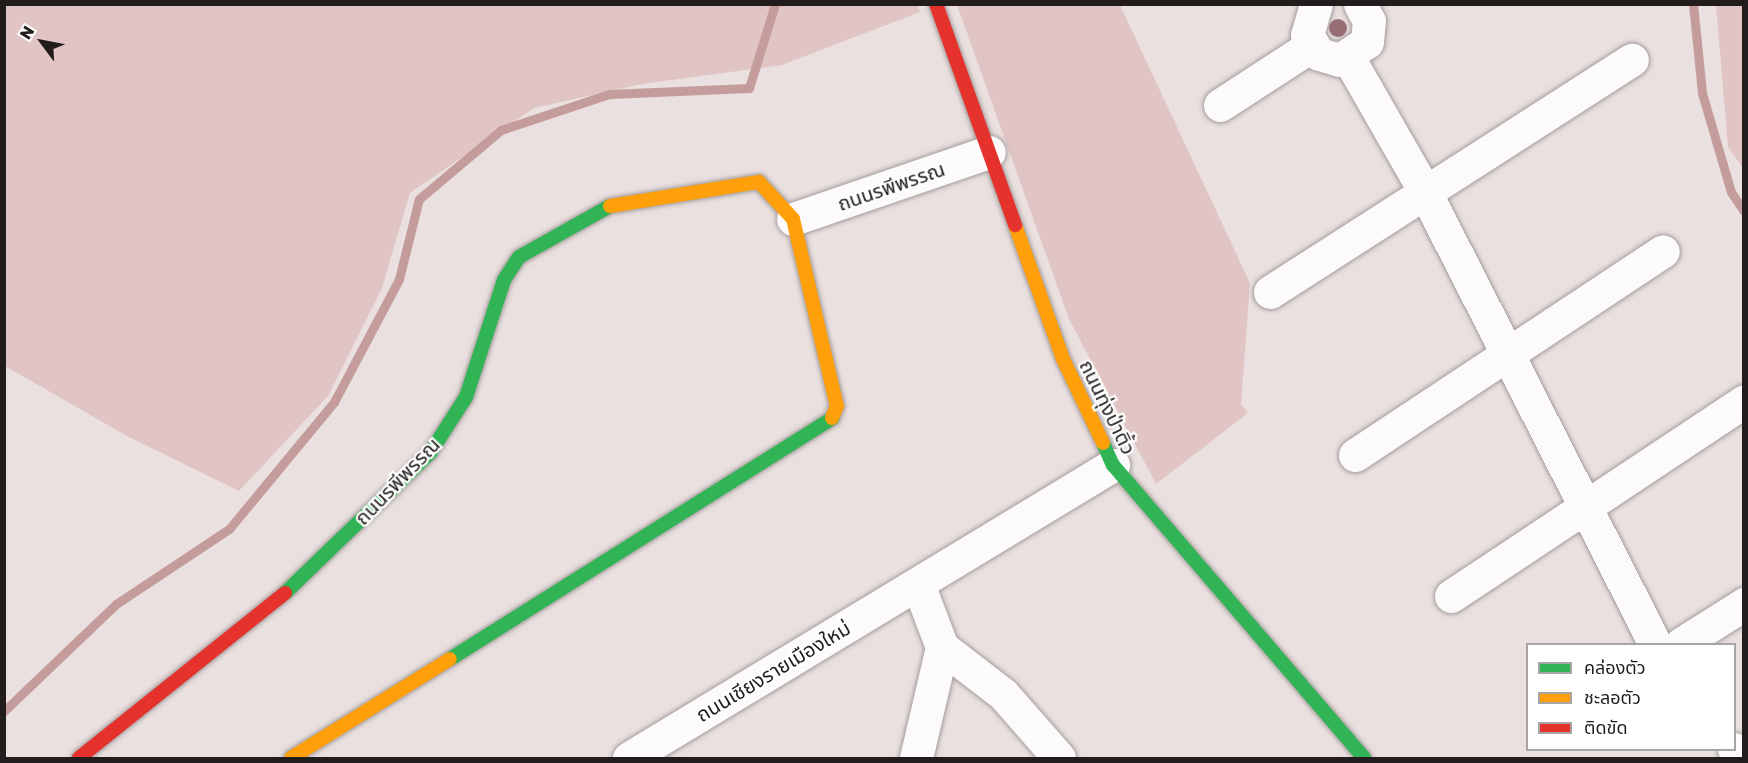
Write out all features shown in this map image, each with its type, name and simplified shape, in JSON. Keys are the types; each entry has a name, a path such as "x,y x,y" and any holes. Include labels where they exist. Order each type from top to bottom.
{"street":[{"name":"ถนนทุ่งป่าติ้ว","path":"936,4 1063,359 1113,465 1364,759"},
{"path":"1316,4 1306,24 1311,46 1329,59 1349,58 1367,42 1370,8"},
{"path":"1220,105 1311,46"},
{"path":"1349,58 1424,190 1654,643"},
{"path":"1270,292 1424,190 1632,60"},
{"name":"ถนนรพีพรรณ","path":"79,759 282,596 430,453 466,397 504,280 519,257 598,209 646,196 759,183 793,219 989,152"},
{"path":"291,759 830,423 837,406 793,219"},
{"path":"1355,455 1663,251"},
{"path":"1451,596 1743,401"},
{"name":"ถนนเชียงรายเมืองใหม่","path":"629,759 1113,465"},
{"path":"918,584 942,647 1003,694 1059,759"},
{"path":"1684,643 1743,604"},
{"path":"916,759 942,647"}],"shaded area":[{"path":"5,4 918,4 920,12 782,65 642,84 534,108 410,193 382,288 328,396 239,491 127,436 5,366"},
{"path":"957,5 1120,5 1250,283 1241,404 1248,413 1156,484 1069,319"},
{"path":"1716,5 1743,5 1743,168 1728,147"}],"waterway":[{"path":"4,711 116,604 229,529 334,402 399,279 419,199 501,130 609,94 749,88 775,4"},
{"path":"1693,4 1702,93 1731,192 1744,211"}],"traffic: fast":[{"path":"285,593 430,453 466,397 504,280 519,257 610,206"},
{"path":"450,659 832,418"},
{"path":"1103,443 1113,465 1364,758"}],"traffic: slow":[{"path":"610,206 759,182 793,219 837,406 832,418"},
{"path":"1015,225 1063,359 1103,443"},
{"path":"291,758 450,659"}],"traffic: jam":[{"path":"936,4 1015,225"},
{"path":"79,758 285,593"}]}
